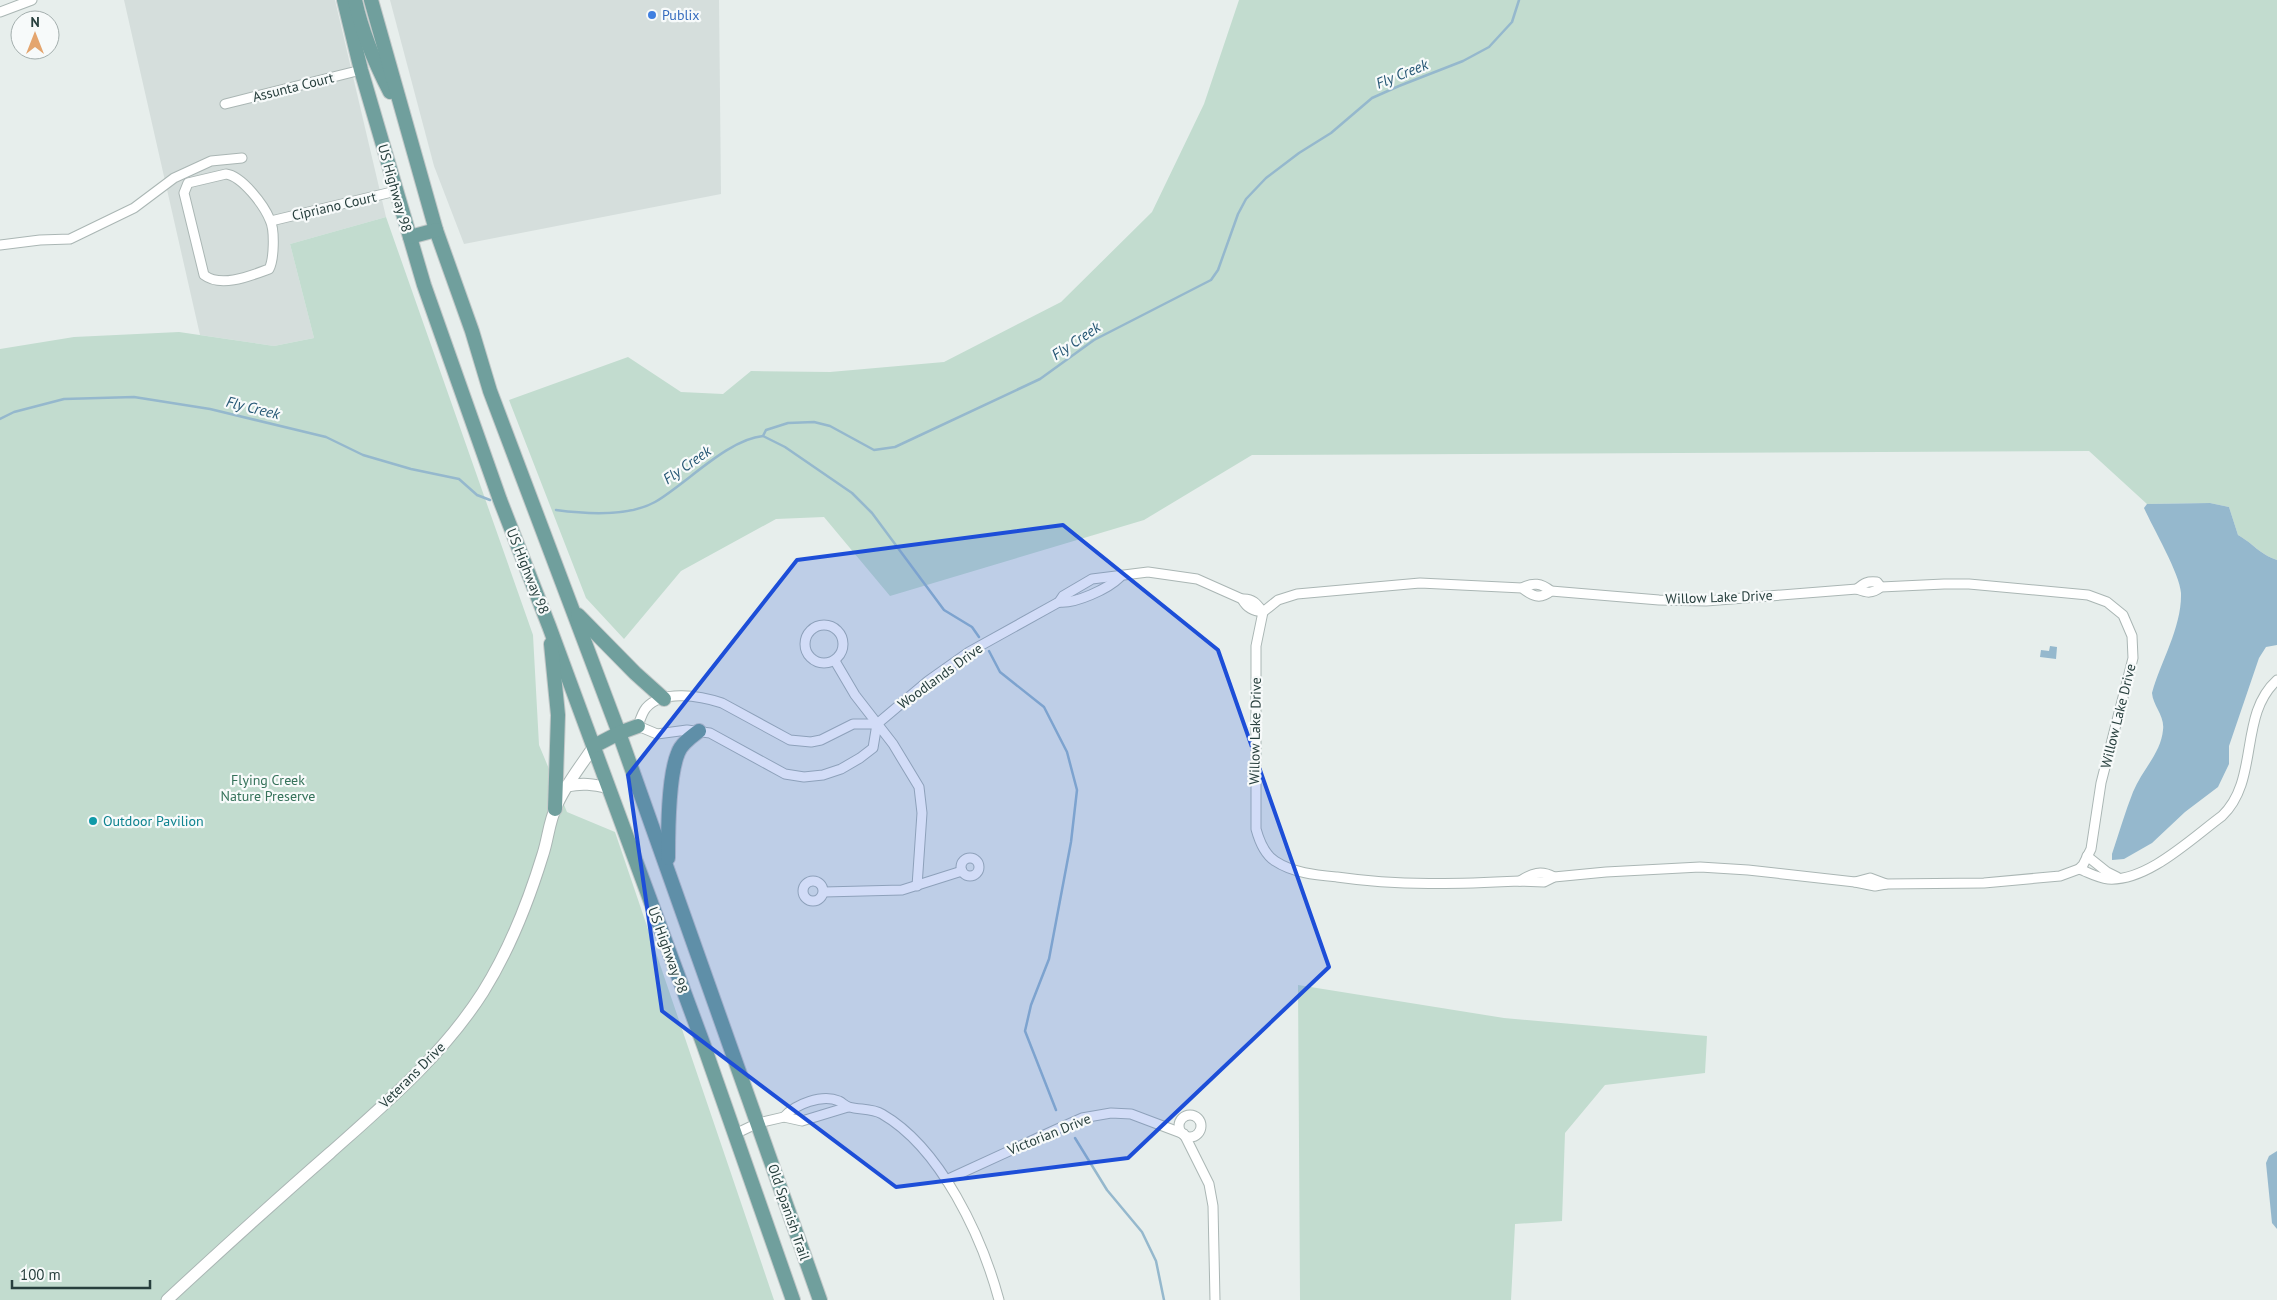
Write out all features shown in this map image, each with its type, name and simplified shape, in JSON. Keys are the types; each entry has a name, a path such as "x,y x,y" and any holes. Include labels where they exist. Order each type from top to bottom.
{"main road":[{"name":"US Highway 98","path":"344,0 361,70 424,285 500,500 594,746 735,1134"},
{"path":"354,0 360,23 377,66 403,117"},
{"name":"US Highway 98","path":"371,0 436,230 472,331 490,390 619,733 668,869 692,943 758,1123"},
{"path":"410,237 436,230"},
{"path":"574,610 635,673 664,699"},
{"path":"549,626 558,714 554,809"},
{"path":"594,746 638,726"},
{"path":"668,869 668,833 673,772 678,752 686,740 699,731"},
{"name":"Old Spanish Trail","path":"758,1123 820,1300"},
{"name":"Old Spanish Trail","path":"735,1134 793,1300"}],"street":[{"path":"0,12 32,0"},
{"name":"Assunta Court","path":"225,104 361,70"},
{"path":"0,245 40,240 70,239 134,208 174,178 211,161 242,158"},
{"path":"226,174 235,175 249,190 271,221 274,260 270,269 240,278 212,281 204,275 184,193 188,183 226,174"},
{"name":"Cipriano Court","path":"271,221 396,191"},
{"name":"Woodlands Drive","path":"877,724 928,681 969,652 1059,602 1063,596 1092,579 1103,576 1120,577 1148,572 1196,579 1242,599 1249,599 1257,603 1263,612"},
{"name":"Woodlands Drive","path":"1059,602 1069,604 1113,584 1120,577"},
{"name":"Willow Lake Drive","path":"1420,583 1522,588 1537,583 1551,591 1658,600 1706,601 1857,589 1868,593 1874,592 1881,587 1944,584 2088,595 2107,602 2123,615 2132,636 2133,658 2101,783 2091,849 2087,856 2078,868 2060,876 1984,883 1886,884 1870,878 1855,882 1748,870 1700,867 1622,870 1554,877 1539,872 1529,875 1520,881 1415,885 1368,882 1292,869 1273,860 1260,842 1254,810 1256,646 1263,612 1278,600 1297,594 1420,583"},
{"path":"828,625 834,628 842,638 843,650 835,660 822,664 816,662 807,654 805,648 806,635 816,626 828,625"},
{"path":"835,660 855,695 911,771 919,787 922,813 917,886"},
{"path":"2078,868 2095,876 2132,877 2149,869 2229,809 2240,790 2259,706 2266,692 2277,680"},
{"path":"680,696 710,699 722,703 790,740 801,742 822,740 853,724 877,724 873,748 860,758 841,769 823,775 804,777 785,774 710,733 699,731 658,734 638,726 646,708 652,703 680,696"},
{"name":"Veterans Drive","path":"167,1300 395,1094 451,1035 482,993 508,948 530,897 545,848 554,809 594,746"},
{"path":"567,786 579,783 594,784 608,788"},
{"path":"2087,856 2107,872 2119,878"},
{"path":"824,892 902,890 962,871"},
{"path":"784,1117 795,1106 811,1102 838,1100 848,1107 880,1113 906,1130 946,1180 967,1216 999,1300"},
{"path":"735,1134 758,1123 784,1117 802,1121 848,1107"},
{"name":"Victorian Drive","path":"946,1180 1082,1118 1111,1113 1140,1117 1184,1134 1210,1184 1213,1206 1215,1300"}],"highlighted area":[{"path":"1063,525 1218,650 1329,967 1128,1158 896,1187 662,1011 628,775 797,560"}],"shaded area":[{"path":"124,0 335,0 386,217 290,244 314,338 274,346 200,335"},
{"path":"390,0 719,0 721,194 464,244 434,166"}],"green space":[{"path":"1239,0 2277,0 2277,560 2266,555 2238,535 2229,507 2210,503 2147,504 2089,451 1252,455 1144,520 890,596 824,517 776,519 681,571 624,639 586,598 509,400 628,357 681,392 723,394 751,371 830,372 944,362 1061,302 1152,212 1204,104"},
{"name":"Flying Creek Nature Preserve","path":"386,217 533,635 539,745 567,812 615,832 774,1300 0,1300 0,349 74,337 179,332 274,346 314,338 290,244"},
{"path":"1298,985 1504,1018 1707,1036 1705,1073 1605,1085 1565,1133 1562,1221 1515,1224 1511,1300 1300,1300"}],"water":[{"path":"2210,503 2229,507 2238,535 2266,555 2277,560 2277,645 2266,647 2259,658 2229,746 2229,764 2218,787 2185,812 2152,843 2124,859 2112,860 2112,854 2133,792 2162,738 2162,720 2152,693 2175,631 2180,606 2181,593 2176,575 2144,508 2147,504"},
{"path":"2050,646 2057,647 2056,659 2040,657 2041,650 2049,651"},
{"path":"2277,1151 2277,1229 2272,1223 2266,1163 2269,1156"}],"waterway":[{"name":"Fly Creek","path":"556,510 580,513 607,513 644,507 667,494 722,453 750,439 763,436 766,430 788,423 814,422 830,426 874,450 895,447 1040,379 1094,340 1211,280 1218,270 1238,214 1246,199 1266,178 1299,153 1331,133 1372,98 1463,61 1489,47 1512,22 1519,0"},
{"name":"Fly Creek","path":"0,419 14,412 64,399 134,397 210,409 326,437 363,455 411,469 459,479 477,495 490,500"},
{"path":"763,436 785,447 852,493 872,513 944,610 972,627 979,637"},
{"path":"989,651 1000,672 1044,707 1067,752 1077,790 1071,842 1049,959 1031,1005 1025,1031 1056,1110"},
{"path":"1075,1138 1107,1190 1142,1232 1156,1261 1164,1300"}],"place":[{"name":"Publix","path":"652,15"},
{"name":"Outdoor Pavilion","path":"93,821"}]}
